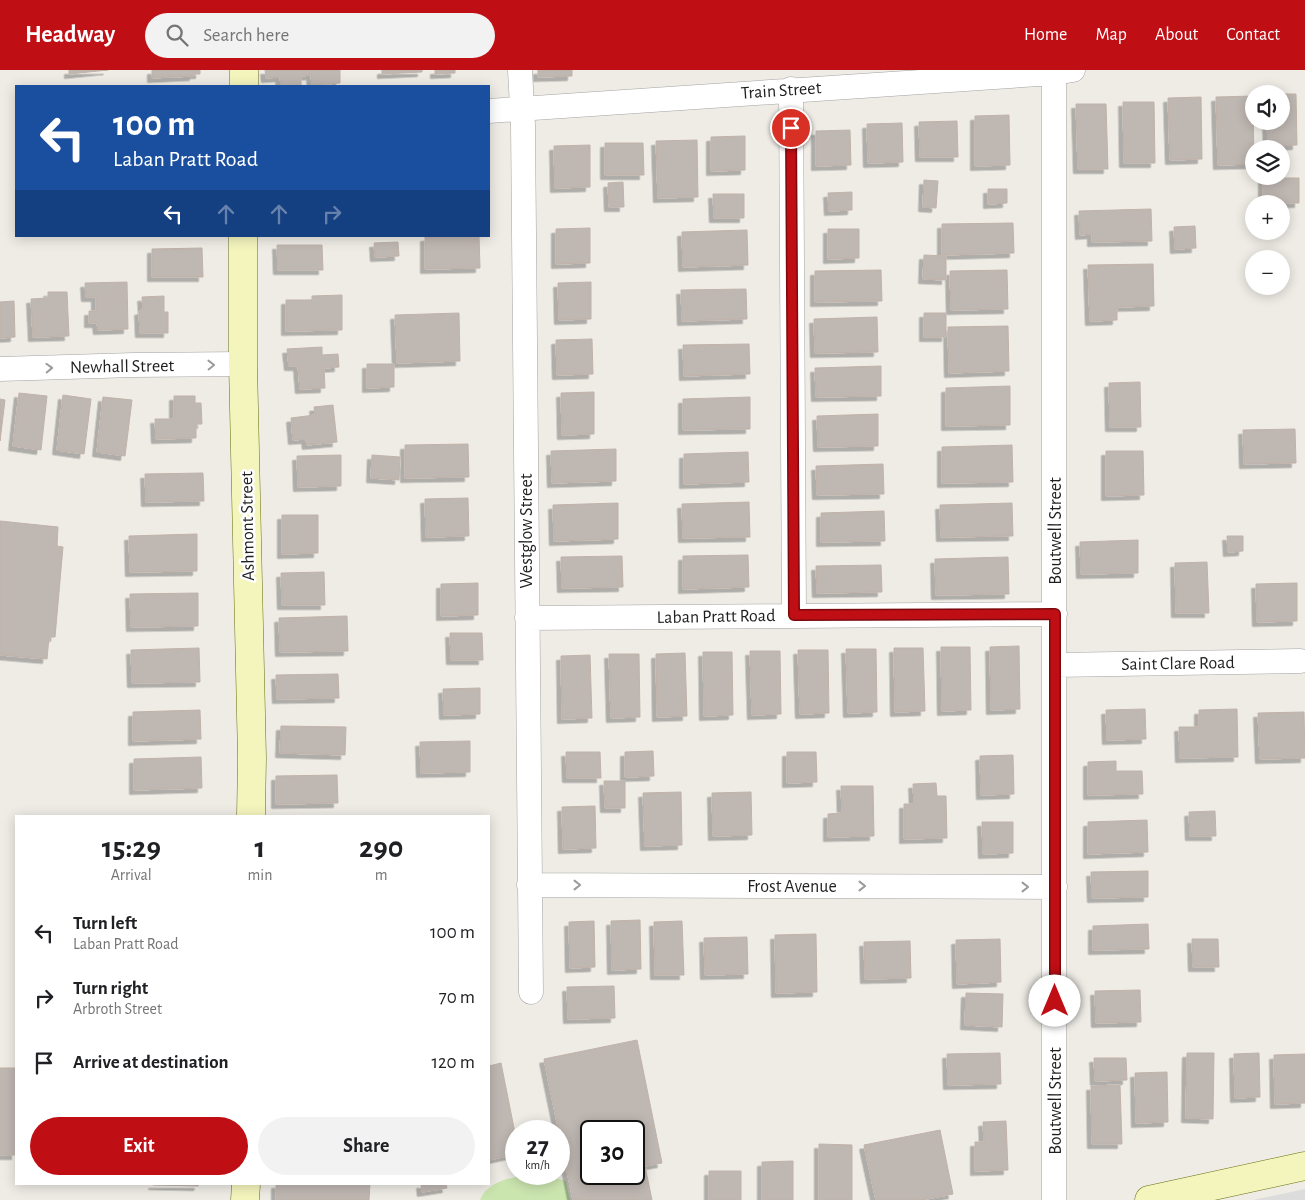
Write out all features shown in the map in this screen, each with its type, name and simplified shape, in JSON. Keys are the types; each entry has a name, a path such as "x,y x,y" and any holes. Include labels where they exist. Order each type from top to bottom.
{"main road":[{"path":"244,70 244,85"},
{"name":"Ashmont Street","path":"244,237 243,364 252,758 251,815"},
{"path":"1149,1200 1305,1166"},
{"path":"245,1200 246,1185"}],"street":[{"name":"Westglow Street","path":"520,70 523,109 528,885 531,992"},
{"name":"Train Street","path":"490,111 1063,71"},
{"name":"Boutwell Street","path":"1054,1200 1055,614 1063,71"},
{"path":"791,89 794,615"},
{"name":"Newhall Street","path":"0,369 243,364"},
{"name":"Laban Pratt Road","path":"527,618 1055,614"},
{"name":"Saint Clare Road","path":"1055,665 1300,661"},
{"name":"Frost Avenue","path":"528,885 1055,887"}],"shaded area":[{"path":"1305,1189 1305,1200 1253,1200"}],"green space":[{"path":"505,1180 505,1185 567,1185 570,1200 480,1200 489,1188"}],"building":[{"path":"69,70 108,70 69,74"},
{"path":"152,70 200,70 200,74 152,78"},
{"path":"265,70 340,70 340,83 312,85 311,75 301,76 301,85 281,85 280,77 266,78"},
{"path":"382,70 422,70 422,72 382,74"},
{"path":"435,70 455,70 455,73 435,74"},
{"path":"538,70 572,70 572,76 538,77"},
{"path":"1290,94 1296,94 1297,145 1290,145 1290,140 1268,140 1267,130 1290,130"},
{"path":"1245,96 1245,130 1254,130 1254,140 1245,140 1245,164 1218,165 1216,97"},
{"path":"1201,97 1202,159 1170,160 1168,98"},
{"path":"1123,102 1154,102 1155,163 1124,163"},
{"path":"1076,104 1106,104 1108,169 1078,169"},
{"path":"1009,115 1010,165 975,166 975,116"},
{"path":"957,121 958,157 920,157 919,122"},
{"path":"902,123 903,162 868,163 867,124"},
{"path":"850,130 851,165 816,166 816,131"},
{"path":"745,136 745,170 711,171 711,137"},
{"path":"697,140 698,197 658,198 656,141"},
{"path":"605,143 643,143 644,175 605,175"},
{"path":"590,145 590,187 555,188 554,146"},
{"path":"1290,178 1299,178 1299,203 1290,203 1290,195 1263,195 1263,185 1290,185"},
{"path":"924,180 938,181 936,208 923,207"},
{"path":"623,182 624,207 609,207 608,183"},
{"path":"988,189 1007,189 1007,203 988,204"},
{"path":"852,192 852,210 829,211 828,193"},
{"path":"713,194 744,194 744,218 714,218"},
{"path":"1151,209 1152,241 1092,242 1092,234 1080,235 1079,211"},
{"path":"1013,223 1014,253 942,255 942,224"},
{"path":"1195,226 1196,248 1175,249 1174,227"},
{"path":"590,228 590,263 556,264 556,229"},
{"path":"828,229 859,229 859,258 828,259"},
{"path":"747,230 748,265 683,267 682,232"},
{"path":"425,237 479,237 480,268 425,269"},
{"path":"398,242 399,256 375,257 374,243"},
{"path":"277,245 322,245 323,270 278,270"},
{"path":"202,248 203,277 152,277 152,249"},
{"path":"924,255 946,256 946,280 923,279"},
{"path":"1153,264 1154,306 1117,307 1117,320 1090,321 1088,265"},
{"path":"881,270 882,301 815,302 815,271"},
{"path":"1007,270 1008,309 951,310 950,271"},
{"path":"127,282 128,329 98,330 97,323 89,323 89,311 96,311 96,297 86,297 85,283"},
{"path":"591,282 591,319 559,320 558,283"},
{"path":"746,289 747,319 682,321 681,290"},
{"path":"48,292 67,292 69,336 33,337 31,299 48,298"},
{"path":"342,295 342,330 286,331 286,300 312,300 312,296"},
{"path":"164,296 164,312 168,312 168,333 140,333 139,311 143,310 142,297"},
{"path":"14,301 15,337 0,338 0,302"},
{"path":"459,313 460,361 397,363 395,315"},
{"path":"924,313 946,313 946,337 924,337"},
{"path":"877,317 878,352 815,353 814,319"},
{"path":"1008,326 1009,371 949,373 948,327"},
{"path":"592,339 593,374 557,375 556,340"},
{"path":"749,344 750,374 684,376 683,345"},
{"path":"322,347 322,355 338,354 339,367 324,368 325,388 300,389 298,366 289,366 287,349"},
{"path":"367,364 394,364 394,387 367,388"},
{"path":"881,366 881,396 816,397 815,368"},
{"path":"1140,382 1141,427 1110,427 1109,383"},
{"path":"1010,386 1010,425 946,426 946,388"},
{"path":"594,392 594,434 562,435 561,393"},
{"path":"19,393 47,396 41,450 13,446"},
{"path":"63,395 91,399 84,454 57,450"},
{"path":"174,396 195,396 195,403 201,403 202,424 196,424 196,438 156,439 155,419 174,419"},
{"path":"103,397 132,400 125,456 97,452"},
{"path":"750,397 750,429 683,430 683,399"},
{"path":"0,399 5,400 0,441"},
{"path":"333,405 337,442 307,445 306,439 293,440 291,418 315,415 314,407"},
{"path":"878,414 878,446 818,447 817,416"},
{"path":"1295,429 1296,463 1244,464 1243,430"},
{"path":"468,444 469,477 405,478 405,445"},
{"path":"1012,445 1013,482 942,483 942,447"},
{"path":"616,449 616,481 552,483 551,451"},
{"path":"1106,451 1143,451 1144,495 1106,496"},
{"path":"748,452 749,482 684,484 684,454"},
{"path":"341,455 341,486 298,487 297,456"},
{"path":"372,455 400,457 399,480 371,478"},
{"path":"883,464 884,494 817,495 816,466"},
{"path":"203,473 204,501 146,502 145,474"},
{"path":"468,498 469,536 426,537 425,499"},
{"path":"749,502 750,537 683,538 682,504"},
{"path":"618,503 618,539 554,541 553,505"},
{"path":"1012,503 1013,536 941,537 940,505"},
{"path":"884,511 885,541 821,542 821,513"},
{"path":"282,515 318,515 318,553 282,554"},
{"path":"0,521 58,527 57,546 63,547 55,637 49,637 47,659 0,655"},
{"path":"197,534 197,571 130,572 129,536"},
{"path":"1227,536 1243,536 1243,551 1228,552"},
{"path":"1138,540 1138,573 1081,574 1080,542"},
{"path":"748,555 749,587 683,589 683,556"},
{"path":"622,556 623,587 562,588 561,557"},
{"path":"1008,557 1009,594 936,595 935,559"},
{"path":"1207,562 1209,613 1176,613 1175,563"},
{"path":"881,565 882,592 817,593 816,566"},
{"path":"324,572 325,605 282,605 281,573"},
{"path":"478,583 478,615 441,616 441,584"},
{"path":"1297,583 1297,621 1257,622 1256,584"},
{"path":"198,593 198,626 131,627 130,594"},
{"path":"347,616 348,651 280,652 279,618"},
{"path":"450,633 482,633 483,660 451,660"},
{"path":"1019,646 1020,709 991,710 990,647"},
{"path":"941,647 970,647 971,710 942,711"},
{"path":"199,648 200,682 132,683 131,650"},
{"path":"894,648 923,648 925,711 895,712"},
{"path":"846,649 876,649 877,712 848,713"},
{"path":"798,650 828,650 829,713 800,714"},
{"path":"750,651 780,651 781,714 752,715"},
{"path":"703,652 732,652 733,715 704,716"},
{"path":"685,653 687,716 657,717 656,654"},
{"path":"609,654 639,654 640,717 611,718"},
{"path":"590,655 592,718 562,719 561,656"},
{"path":"338,674 339,698 277,699 276,675"},
{"path":"480,688 480,714 444,715 443,689"},
{"path":"1145,709 1146,739 1107,740 1106,710"},
{"path":"1237,709 1238,757 1180,758 1179,727 1199,727 1199,710"},
{"path":"200,710 201,739 133,741 133,712"},
{"path":"1304,712 1305,758 1260,759 1258,713"},
{"path":"281,726 346,727 345,755 280,753"},
{"path":"470,741 470,772 421,773 420,742"},
{"path":"653,751 654,776 625,777 625,752"},
{"path":"566,752 600,752 601,778 567,778"},
{"path":"787,752 816,752 817,782 787,783"},
{"path":"1013,755 1014,794 981,795 980,756"},
{"path":"201,757 202,788 134,790 134,759"},
{"path":"1116,761 1116,771 1142,771 1143,794 1088,795 1088,762"},
{"path":"337,775 338,803 276,804 276,776"},
{"path":"604,781 625,781 625,808 605,808"},
{"path":"936,783 937,796 946,796 947,838 904,839 904,804 914,804 913,784"},
{"path":"841,786 873,786 874,836 828,837 828,814 842,813"},
{"path":"681,792 682,845 645,846 643,793"},
{"path":"751,792 752,835 713,836 712,793"},
{"path":"595,806 596,848 563,849 562,807"},
{"path":"1215,811 1216,836 1190,836 1189,812"},
{"path":"1147,820 1148,852 1088,854 1088,822"},
{"path":"982,822 1013,822 1013,853 983,854"},
{"path":"1148,871 1148,897 1092,898 1091,872"},
{"path":"640,920 641,969 612,970 611,921"},
{"path":"594,921 595,967 570,968 569,922"},
{"path":"682,921 684,975 655,975 654,922"},
{"path":"1148,924 1149,949 1093,950 1093,926"},
{"path":"816,934 817,992 776,993 775,935"},
{"path":"747,937 748,974 705,975 704,938"},
{"path":"1000,939 1001,982 957,984 956,940"},
{"path":"1192,939 1218,939 1219,967 1193,967"},
{"path":"910,941 911,978 865,979 864,942"},
{"path":"614,986 615,1018 568,1019 567,987"},
{"path":"1140,990 1141,1022 1096,1023 1095,991"},
{"path":"966,993 1003,994 1002,1027 965,1025"},
{"path":"637,1040 662,1163 645,1166 652,1200 573,1200 570,1185 570,1120 557,1120 544,1059"},
{"path":"1000,1053 1001,1084 948,1085 947,1054"},
{"path":"1187,1053 1214,1053 1213,1119 1186,1118"},
{"path":"1259,1053 1260,1097 1235,1098 1234,1054"},
{"path":"1305,1054 1305,1103 1275,1104 1274,1055"},
{"path":"1094,1058 1126,1058 1127,1080 1095,1081"},
{"path":"501,1063 512,1120 505,1120 505,1156 490,1160 490,1066"},
{"path":"0,1068 15,1068 15,1155 0,1155"},
{"path":"1167,1072 1168,1122 1136,1123 1135,1073"},
{"path":"1120,1085 1122,1144 1092,1144 1091,1086"},
{"path":"1006,1121 1008,1170 975,1171 975,1142 984,1142 983,1122"},
{"path":"940,1130 953,1194 921,1200 876,1200 864,1145"},
{"path":"819,1144 852,1145 852,1200 819,1200"},
{"path":"793,1161 793,1200 762,1200 762,1162"},
{"path":"709,1171 741,1171 741,1200 709,1200"},
{"path":"153,1185 198,1185 198,1186"},
{"path":"276,1185 370,1185 369,1200 276,1200"},
{"path":"421,1185 446,1185 447,1188 422,1192"}],"route":[{"path":"791,128 794,615 1055,614 1055,1001"}]}
